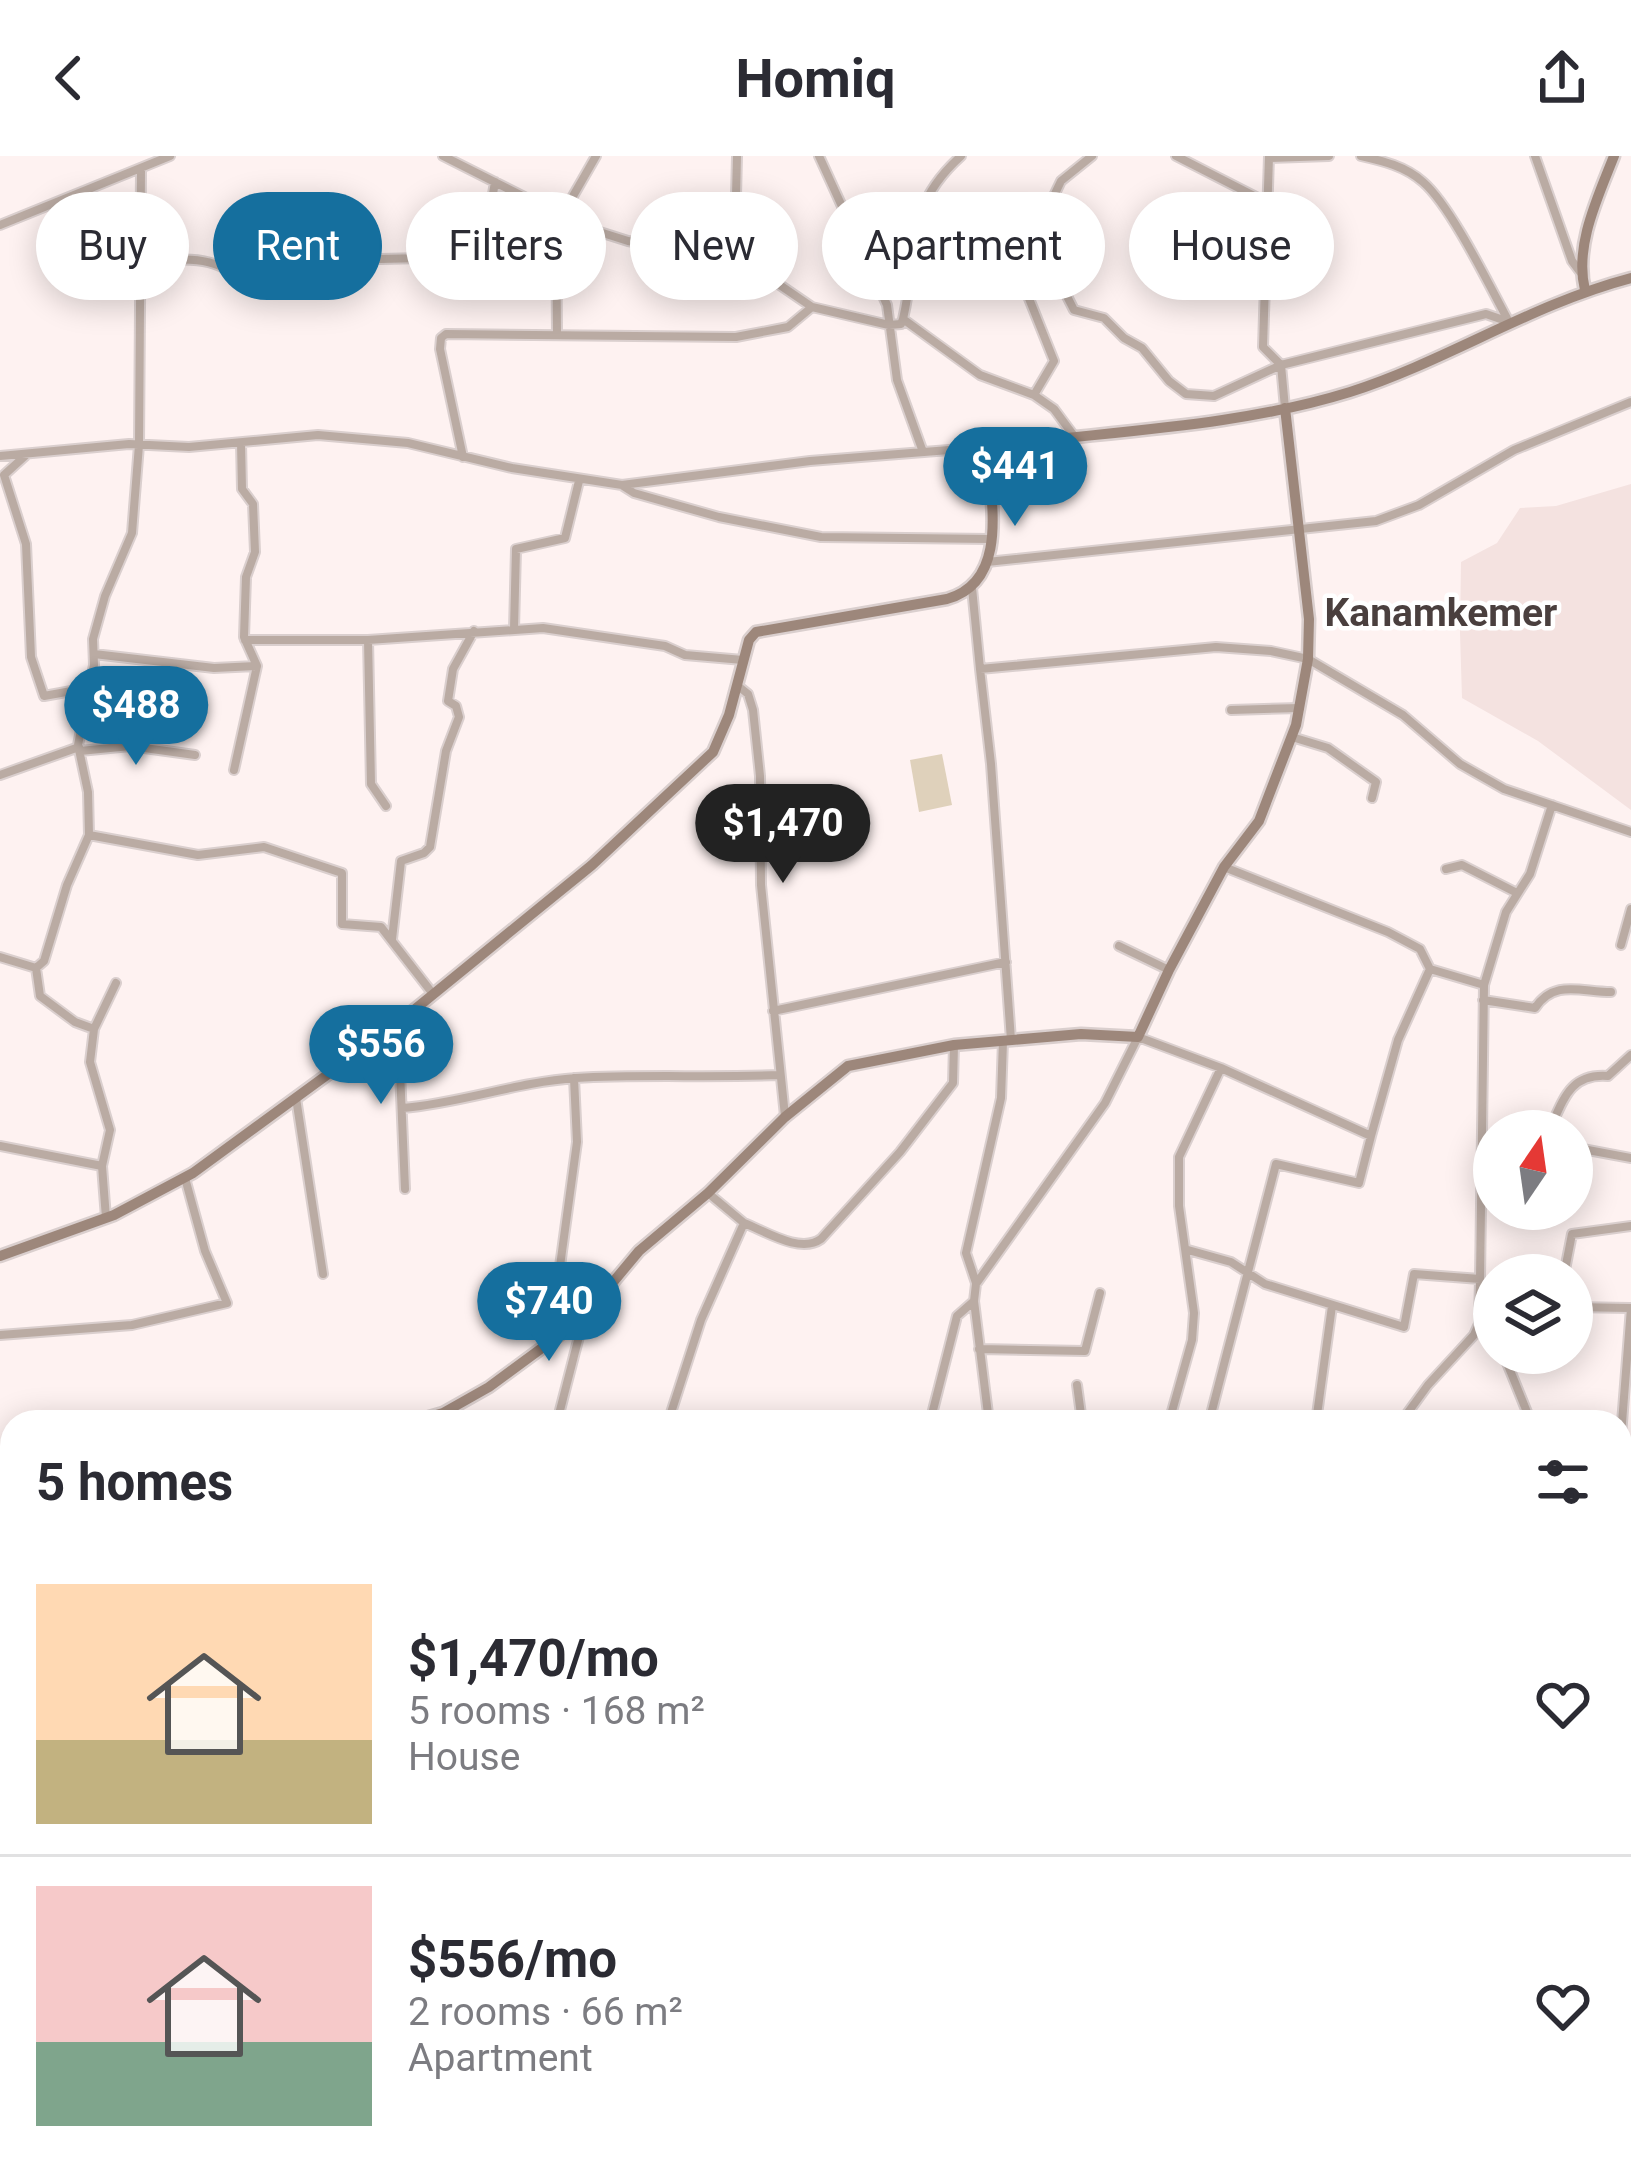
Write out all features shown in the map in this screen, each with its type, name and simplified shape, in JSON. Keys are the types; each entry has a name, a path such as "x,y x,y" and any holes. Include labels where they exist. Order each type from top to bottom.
{"street":[{"path":"0,225 170,156"},
{"path":"443,156 514,192"},
{"path":"573,192 596,156"},
{"path":"736,192 737,156"},
{"path":"819,156 887,305 901,396 923,452"},
{"path":"798,297 812,307 889,326 901,324 925,199 934,182 961,156"},
{"path":"1055,192 1060,181 1092,156"},
{"path":"1177,156 1247,192"},
{"path":"1268,192 1269,157 1329,156"},
{"path":"1361,156 1395,164 1425,183 1476,259 1509,322"},
{"path":"1534,156 1585,290"},
{"path":"1580,273 1589,226 1614,156"},
{"path":"141,170 141,192"},
{"path":"189,260 232,271 239,280 291,261 424,258 475,224 488,223 495,182"},
{"path":"0,456 318,435 408,443 579,481 622,485 810,461 987,447 1285,408 1392,377 1585,290 1631,278"},
{"path":"36,968 44,961 89,835 88,791 79,749 101,607 132,533 141,300"},
{"path":"557,334 558,300"},
{"path":"1030,300 1054,361 1034,395"},
{"path":"1068,300 1073,310 1105,318 1186,394 1214,396 1281,365 1486,314 1509,322"},
{"path":"976,1284 1105,1103 1224,867 1259,821 1292,737 1308,659 1309,620 1281,365 1263,347 1265,300"},
{"path":"463,457 441,338 458,333 606,338 753,335 794,325 812,307"},
{"path":"903,320 980,375 1034,395 1054,410 1074,436"},
{"path":"987,562 1356,525 1407,511 1514,450 1631,402"},
{"path":"234,770 257,666 245,640 246,578 255,552 253,504 242,489 242,442"},
{"path":"987,447 992,539 987,562 972,588 1006,962 1007,1041 1001,1098 966,1253 976,1284 987,1410"},
{"path":"27,454 4,475 26,544 31,656 44,697 88,688"},
{"path":"514,629 516,549 565,538 579,481"},
{"path":"622,485 634,494 718,518 821,537 992,539"},
{"path":"0,1256 106,1218 185,1178 398,1022 592,865 703,764 720,740 750,638 762,629 947,599 972,588"},
{"path":"245,640 368,640 554,629 665,646 685,655 743,660"},
{"path":"392,941 401,861 430,847 446,751 459,717 456,706 448,701 452,677 474,631"},
{"path":"368,640 371,784 386,806"},
{"path":"980,670 1216,647 1308,659 1403,716 1460,764 1504,790 1631,832"},
{"path":"94,654 214,668 257,666"},
{"path":"738,686 748,694 753,710 760,776 761,885 785,1118"},
{"path":"1231,710 1300,708"},
{"path":"1292,737 1328,748 1376,782 1372,798"},
{"path":"0,775 79,749 130,746 194,755"},
{"path":"1484,1110 1484,986 1506,912 1531,874 1552,805"},
{"path":"89,835 198,855 264,847 342,873 342,925 381,927 433,994"},
{"path":"1446,869 1462,865 1517,893"},
{"path":"1224,867 1388,932 1420,950 1430,969 1484,986"},
{"path":"1621,945 1631,909"},
{"path":"1119,946 1169,970"},
{"path":"0,957 36,968"},
{"path":"772,1011 1006,962"},
{"path":"36,968 40,996 75,1022 94,1029"},
{"path":"1212,1410 1276,1164 1359,1183 1398,1040 1430,969"},
{"path":"106,1218 102,1166 110,1130 90,1062 94,1029 116,983"},
{"path":"1483,1000 1534,1008 1544,995 1563,987 1611,992"},
{"path":"398,1022 405,1189"},
{"path":"447,1410 488,1387 584,1317 639,1251 848,1066 953,1045 1081,1034 1138,1037 1221,1068 1371,1136"},
{"path":"708,1193 744,1223 802,1246 813,1245 900,1152 953,1083 953,1045"},
{"path":"1559,1110 1572,1084 1584,1076 1608,1076 1631,1055"},
{"path":"1172,1410 1193,1327 1188,1250 1179,1206 1179,1156 1221,1068"},
{"path":"403,1108 574,1078 779,1075"},
{"path":"560,1410 584,1317 560,1266 577,1142 574,1078"},
{"path":"296,1098 323,1274"},
{"path":"0,1146 102,1166"},
{"path":"1593,1151 1631,1158"},
{"path":"0,1335 132,1325 226,1303 205,1251 185,1178"},
{"path":"672,1410 693,1342 744,1223"},
{"path":"1568,1254 1572,1234 1631,1226"},
{"path":"1188,1250 1232,1262 1264,1284 1404,1327 1414,1274 1473,1278"},
{"path":"979,1349 1085,1351 1100,1293"},
{"path":"933,1410 956,1316 974,1300"},
{"path":"1318,1410 1332,1306"},
{"path":"1593,1307 1631,1308 1623,1410"},
{"path":"1409,1410 1473,1336"},
{"path":"1512,1374 1526,1410"},
{"path":"1077,1385 1080,1410"}],"shaded area":[{"path":"1631,484 1631,810 1538,741 1462,698 1460,633 1461,562 1497,543 1520,508 1556,506"},
{"path":"942,754 952,805 919,812 910,760"}],"district":[{"name":"Kanamkemer","path":"1441,613"}]}
